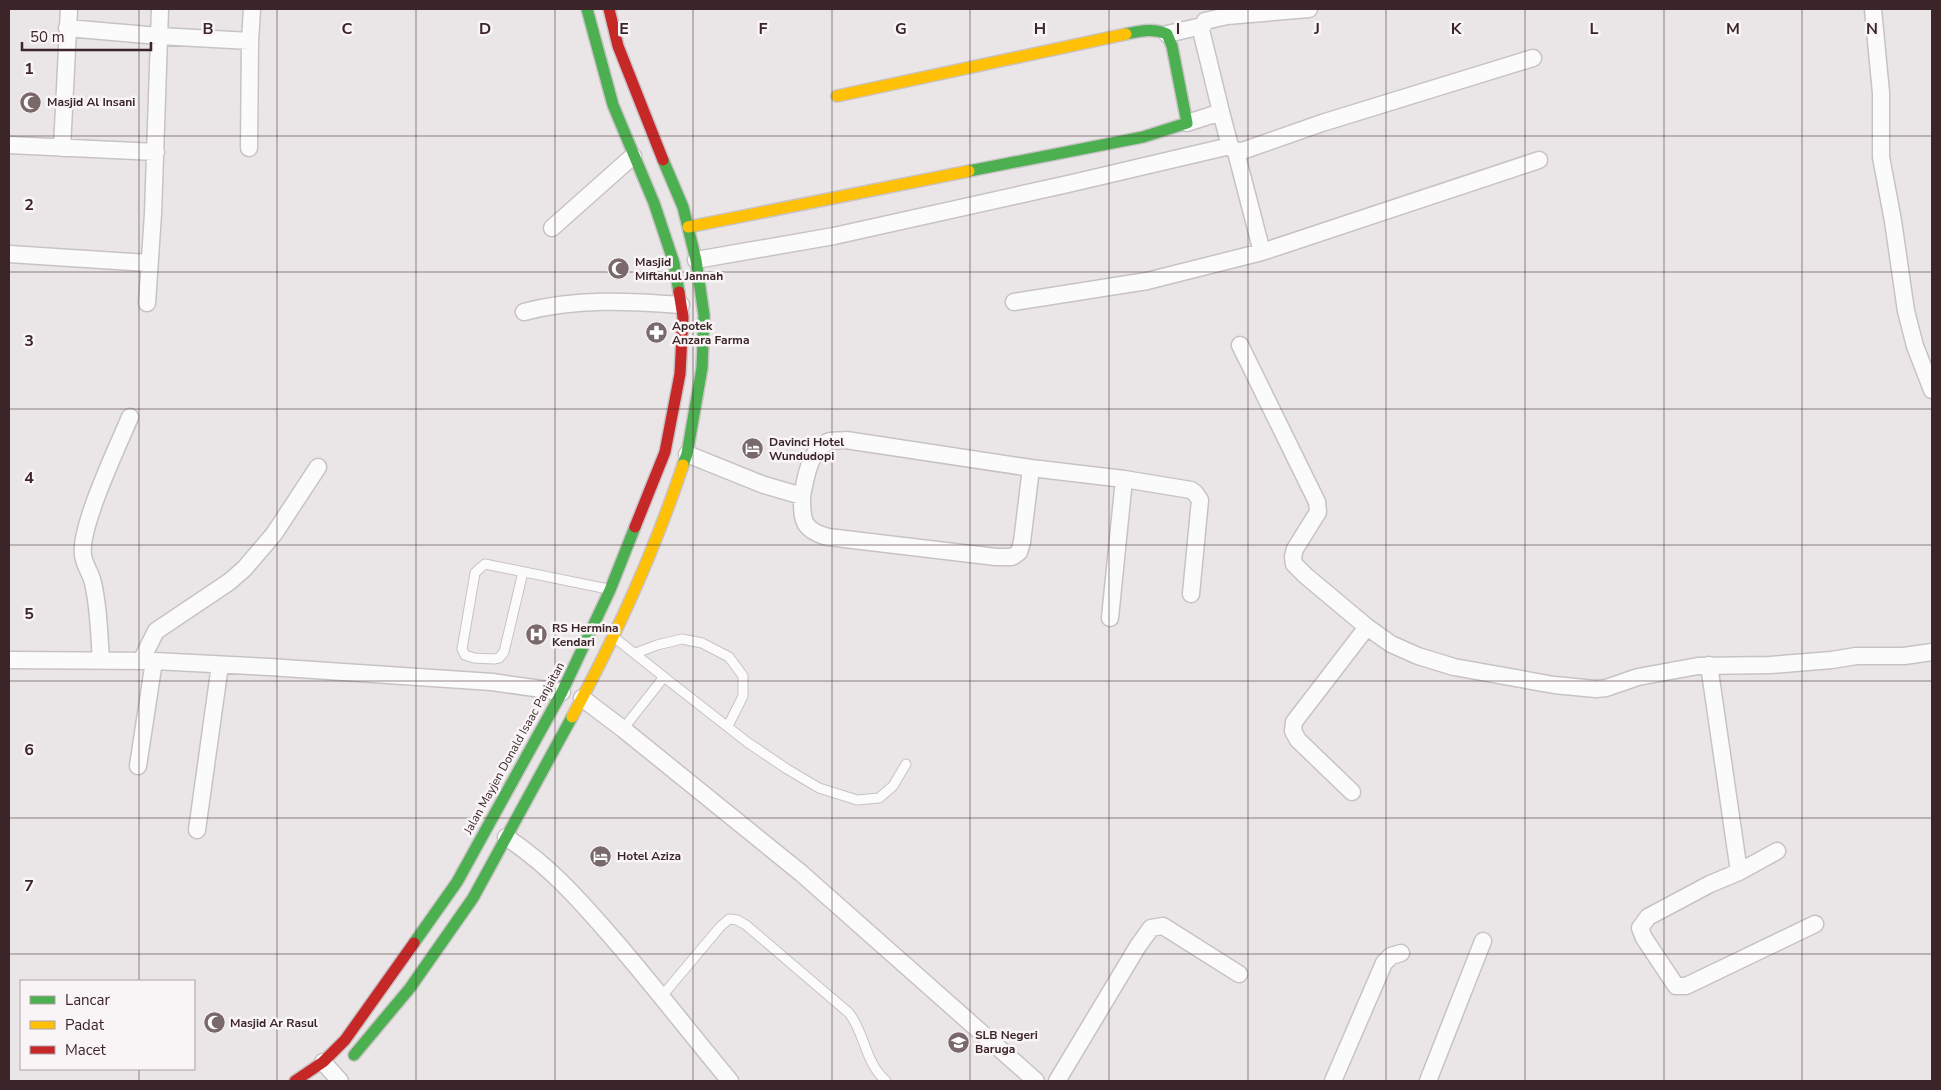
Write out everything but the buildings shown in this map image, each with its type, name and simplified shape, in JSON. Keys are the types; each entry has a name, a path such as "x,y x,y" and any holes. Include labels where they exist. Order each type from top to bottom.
{"main road":[{"name":"Jalan Mayjen Donald Isaac Panjaitan","path":"295,1081 323,1062 345,1040 457,882 487,824 562,692 610,590 665,452 680,374 683,317 674,263 654,203 613,105 587,9"},
{"path":"334,1080 410,988 473,898 582,698 613,636 664,521 687,454 702,368 704,315 696,260 683,207 618,46 609,9"},
{"path":"688,226 1143,137 1187,123 1172,46 1167,34 1158,30 1144,30 837,96"},
{"path":"562,692 582,698"}],"street":[{"path":"62,148 68,9"},
{"path":"147,303 156,152 160,9"},
{"path":"249,148 252,9"},
{"path":"1262,252 1233,149 1220,112 1201,30 1205,21 1227,16 1309,9"},
{"path":"1873,9 1881,93 1881,157 1893,221 1906,311 1915,346 1932,390"},
{"path":"1167,34 1202,26"},
{"path":"67,28 250,41"},
{"path":"696,260 834,236 1233,149 1533,58"},
{"path":"1187,123 1220,112"},
{"path":"9,145 156,152"},
{"path":"552,228 633,156"},
{"path":"1014,302 1146,281 1262,252 1539,160"},
{"path":"9,254 148,263"},
{"path":"524,312 545,306 604,301 681,305"},
{"path":"1240,345 1317,502 1318,512 1295,549 1294,564 1367,627 1391,644 1432,661 1485,673 1582,689 1606,688 1674,669 1709,666 1770,665 1832,660 1864,655 1904,656 1932,652"},
{"path":"101,660 98,607 93,581 82,555 83,543 104,481 130,417"},
{"path":"1031,468 1022,542 1019,552 1012,557 996,557 828,537 816,534 808,529 802,518 802,496 812,457 819,448 831,441 846,440 1191,490 1198,496 1200,508 1191,594"},
{"path":"687,454 764,485 802,496"},
{"path":"138,766 147,661 156,631 229,582 244,569 274,534 318,467"},
{"path":"1110,618 1124,479"},
{"path":"1352,792 1298,740 1293,731 1294,722 1367,627"},
{"path":"9,660 147,661 220,665 492,682 562,692"},
{"path":"197,830 220,665"},
{"path":"1709,666 1739,872"},
{"path":"582,698 623,729 801,874 1036,1081"},
{"path":"506,837 531,854 558,878 646,976 730,1081"},
{"path":"1777,852 1739,872 1710,884 1648,917 1640,928 1644,938 1676,986 1686,986 1815,924"},
{"path":"1057,1081 1138,946 1151,928 1163,926 1239,974"},
{"path":"1428,1081 1483,941"},
{"path":"1333,1081 1384,963 1391,956 1401,953"},
{"path":"323,1062 334,1080"}],"lane":[{"path":"523,572 504,652 500,658 474,658 466,655 462,649 475,573 485,564 610,590"},
{"path":"613,636 747,742 819,788 857,800 879,798 893,786 906,764"},
{"path":"636,653 657,645 682,639 702,643 728,657 743,676 743,696 728,726"},
{"path":"623,729 664,677"},
{"path":"662,996 720,927 729,920 737,920 746,925 849,1013 857,1023 867,1053 876,1070 886,1081"}],"traffic: fast":[{"path":"587,9 613,105 654,203 674,263 679,292"},
{"path":"969,171 1143,137 1187,123 1172,46 1167,34 1152,31 1126,34"},
{"path":"663,160 683,207 696,260 704,315 702,368 687,454 683,465"},
{"path":"414,943 457,882 562,692 610,590 635,527"},
{"path":"354,1055 410,988 473,898 572,717"}],"traffic: slow":[{"path":"837,96 1126,34"},
{"path":"688,227 969,171"},
{"path":"572,717 604,656 647,562 683,465"}],"traffic: jam":[{"path":"609,9 618,46 663,160"},
{"path":"635,527 665,452 680,374 683,317 679,292"},
{"path":"295,1081 323,1062 345,1040 414,943"}],"place":[{"name":"Masjid Al Insani","path":"31,102"},
{"name":"Masjid Miftahul Jannah","path":"619,269"},
{"name":"Apotek Anzara Farma","path":"656,333"},
{"name":"Davinci Hotel Wundudopi","path":"753,449"},
{"name":"RS Hermina Kendari","path":"536,635"},
{"name":"Hotel Aziza","path":"601,856"},
{"name":"Masjid Ar Rasul","path":"214,1023"},
{"name":"SLB Negeri Baruga","path":"959,1042"}]}
